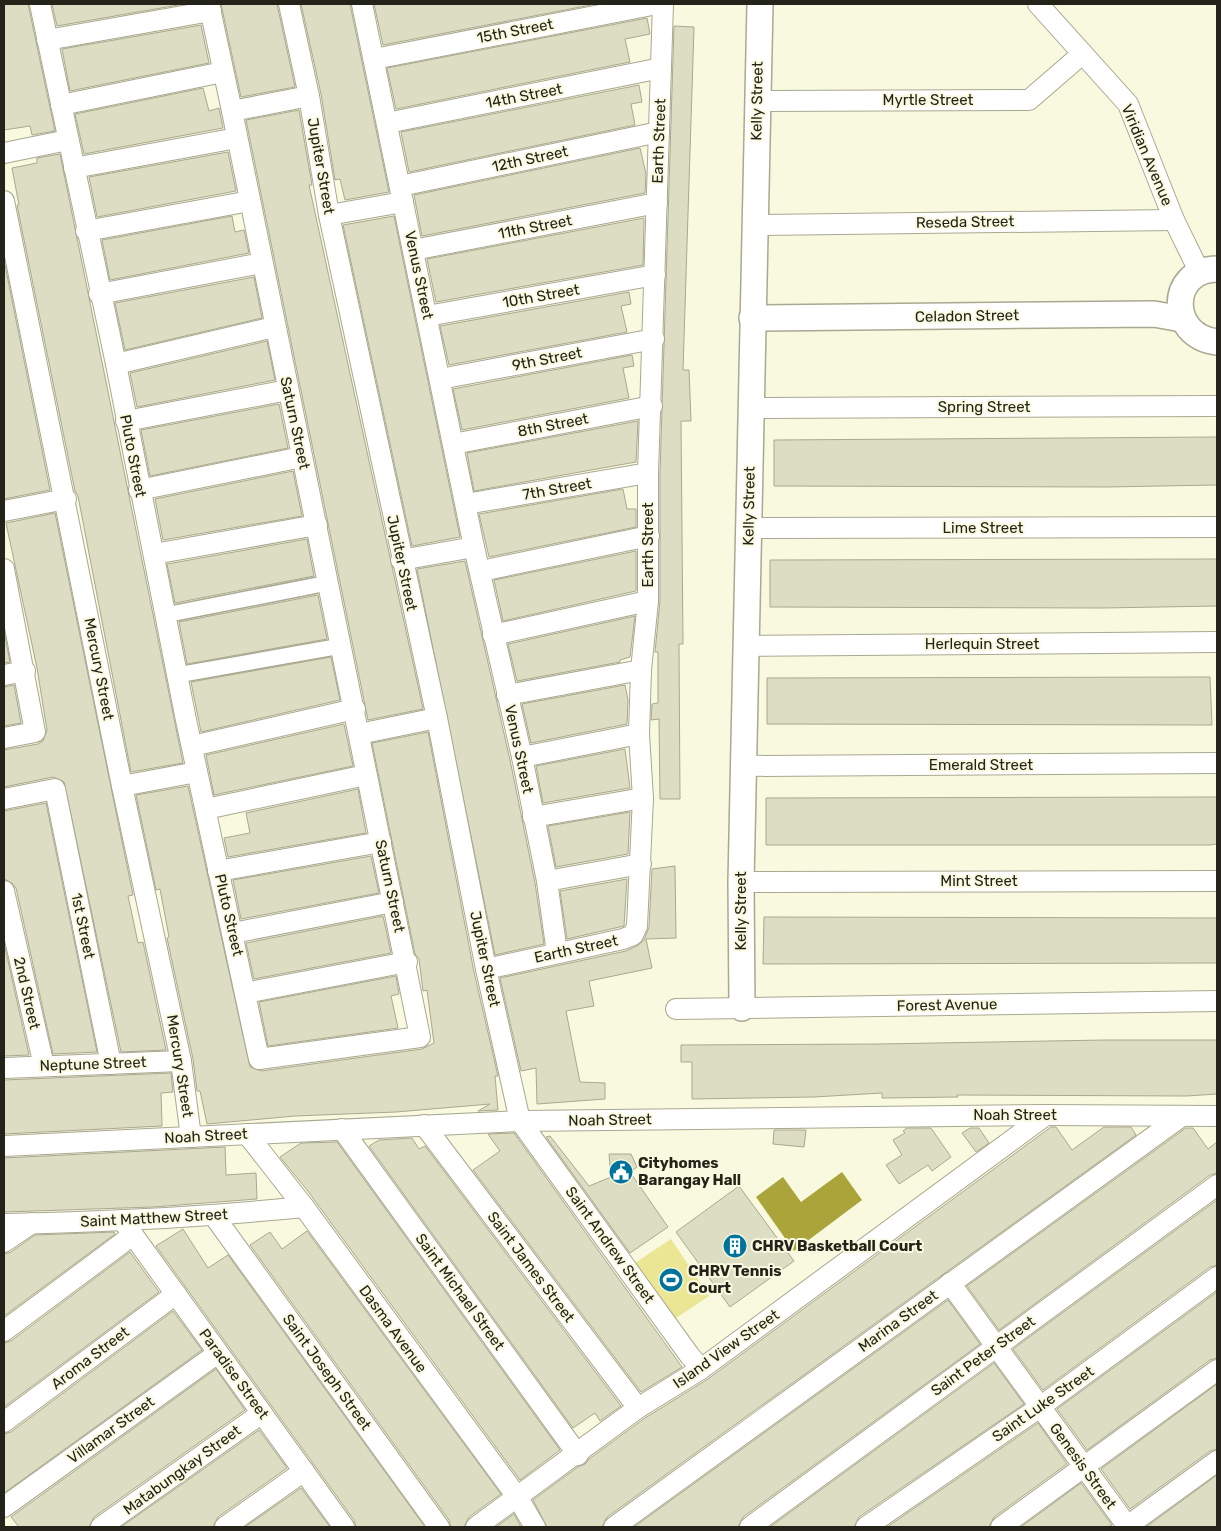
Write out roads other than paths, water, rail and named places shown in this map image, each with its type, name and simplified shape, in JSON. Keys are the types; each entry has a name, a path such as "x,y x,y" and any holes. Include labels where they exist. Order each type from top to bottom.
{"street":[{"name":"Pluto Street","path":"40,4 86,231 116,364 139,490 154,554 197,772 218,871 234,932 259,1059"},
{"name":"Jupiter Street","path":"289,4 309,96 329,215 401,560 437,718 486,969 520,1121"},
{"name":"Venus Street","path":"362,4 474,547 522,757 547,881 557,953"},
{"name":"15th Street","path":"374,59 657,4"},
{"name":"Earth Street","path":"486,969 623,939 633,935 637,926 642,864 643,798 639,734 641,670 648,601 648,473 652,406 663,4"},
{"name":"Kelly Street","path":"742,1008 741,882 760,4"},
{"name":"Viridian Avenue","path":"1038,4 1128,104 1174,220 1209,271"},
{"path":"47,40 210,8"},
{"name":"Saturn Street","path":"210,8 274,327 355,709 366,775 407,962 420,1037 259,1059"},
{"name":"Myrtle Street","path":"757,101 1029,100 1081,54"},
{"name":"14th Street","path":"387,123 661,68"},
{"path":"61,105 223,72"},
{"path":"232,111 309,96"},
{"name":"12th Street","path":"329,215 402,194 659,132"},
{"path":"74,168 237,138"},
{"path":"4,153 68,140"},
{"path":"86,231 250,201"},
{"name":"11th Street","path":"413,250 657,203"},
{"name":"Mercury Street","path":"4,206 66,499 122,786 182,1061 191,1137"},
{"name":"Reseda Street","path":"755,225 1174,220"},
{"path":"100,294 262,263"},
{"path":"1209,271 1191,279 1180,298 1182,319 1196,336 1217,342"},
{"name":"10th Street","path":"427,316 655,275"},
{"name":"Celadon Street","path":"752,318 1154,314 1182,319"},
{"path":"116,364 274,327"},
{"name":"9th Street","path":"440,379 654,339"},
{"path":"126,421 288,390"},
{"name":"8th Street","path":"454,444 652,406"},
{"name":"Spring Street","path":"751,408 1217,406"},
{"path":"139,490 302,457"},
{"name":"7th Street","path":"466,504 648,473"},
{"path":"4,511 66,499"},
{"path":"154,554 317,524"},
{"name":"Lime Street","path":"749,528 1217,527"},
{"path":"481,571 649,536"},
{"path":"401,560 474,547"},
{"path":"4,569 8,610 25,671 35,732 4,738"},
{"path":"165,615 328,583"},
{"path":"493,635 648,601"},
{"name":"Herlequin Street","path":"746,646 1217,642"},
{"path":"178,675 341,646"},
{"path":"508,695 641,670"},
{"path":"4,675 25,671"},
{"path":"192,746 355,709"},
{"path":"359,734 437,718"},
{"path":"522,757 639,734"},
{"name":"Emerald Street","path":"744,766 1217,763"},
{"path":"122,786 197,772"},
{"path":"206,809 366,775"},
{"name":"1st Street","path":"4,799 55,789 111,1064"},
{"path":"534,817 643,798"},
{"path":"218,871 381,842"},
{"path":"547,881 642,864"},
{"name":"Mint Street","path":"741,882 1217,881"},
{"name":"2nd Street","path":"4,891 44,1066"},
{"path":"234,932 393,902"},
{"path":"245,993 407,962"},
{"name":"Forest Avenue","path":"676,1009 1217,1001"},
{"name":"Neptune Street","path":"4,1068 182,1061"},
{"name":"Noah Street","path":"4,1146 520,1121 1046,1115 1217,1116"},
{"name":"Island View Street","path":"476,1527 578,1455 638,1408 701,1369 1046,1115"},
{"name":"Marina Street","path":"614,1527 1182,1116"},
{"name":"Saint Andrew Street","path":"520,1121 684,1349 701,1369"},
{"name":"Saint James Street","path":"424,1125 638,1408"},
{"name":"Saint Michael Street","path":"342,1129 578,1455"},
{"name":"Dasma Avenue","path":"247,1134 304,1207 518,1498 535,1527"},
{"name":"Saint Peter Street","path":"750,1527 1217,1185"},
{"name":"Saint Matthew Street","path":"4,1224 32,1223 128,1228 214,1216 304,1207"},
{"name":"Saint Joseph Street","path":"214,1216 439,1527"},
{"path":"4,1242 32,1223"},
{"path":"4,1331 128,1228"},
{"name":"Paradise Street","path":"128,1228 344,1527"},
{"name":"Saint Luke Street","path":"866,1527 1040,1407 1217,1278"},
{"name":"Genesis Street","path":"950,1284 1127,1527"},
{"name":"Aroma Street","path":"4,1422 176,1294"},
{"name":"Villamar Street","path":"4,1507 218,1353"},
{"path":"1001,1527 1217,1370"},
{"name":"Matabungkay Street","path":"101,1527 262,1412"},
{"path":"1127,1527 1217,1461"},
{"path":"225,1527 304,1471"}],"place":[{"name":"Cityhomes Barangay Hall","path":"621,1172"},
{"name":"CHRV Basketball Court","path":"735,1246"},
{"name":"CHRV Tennis Court","path":"671,1280"}]}
